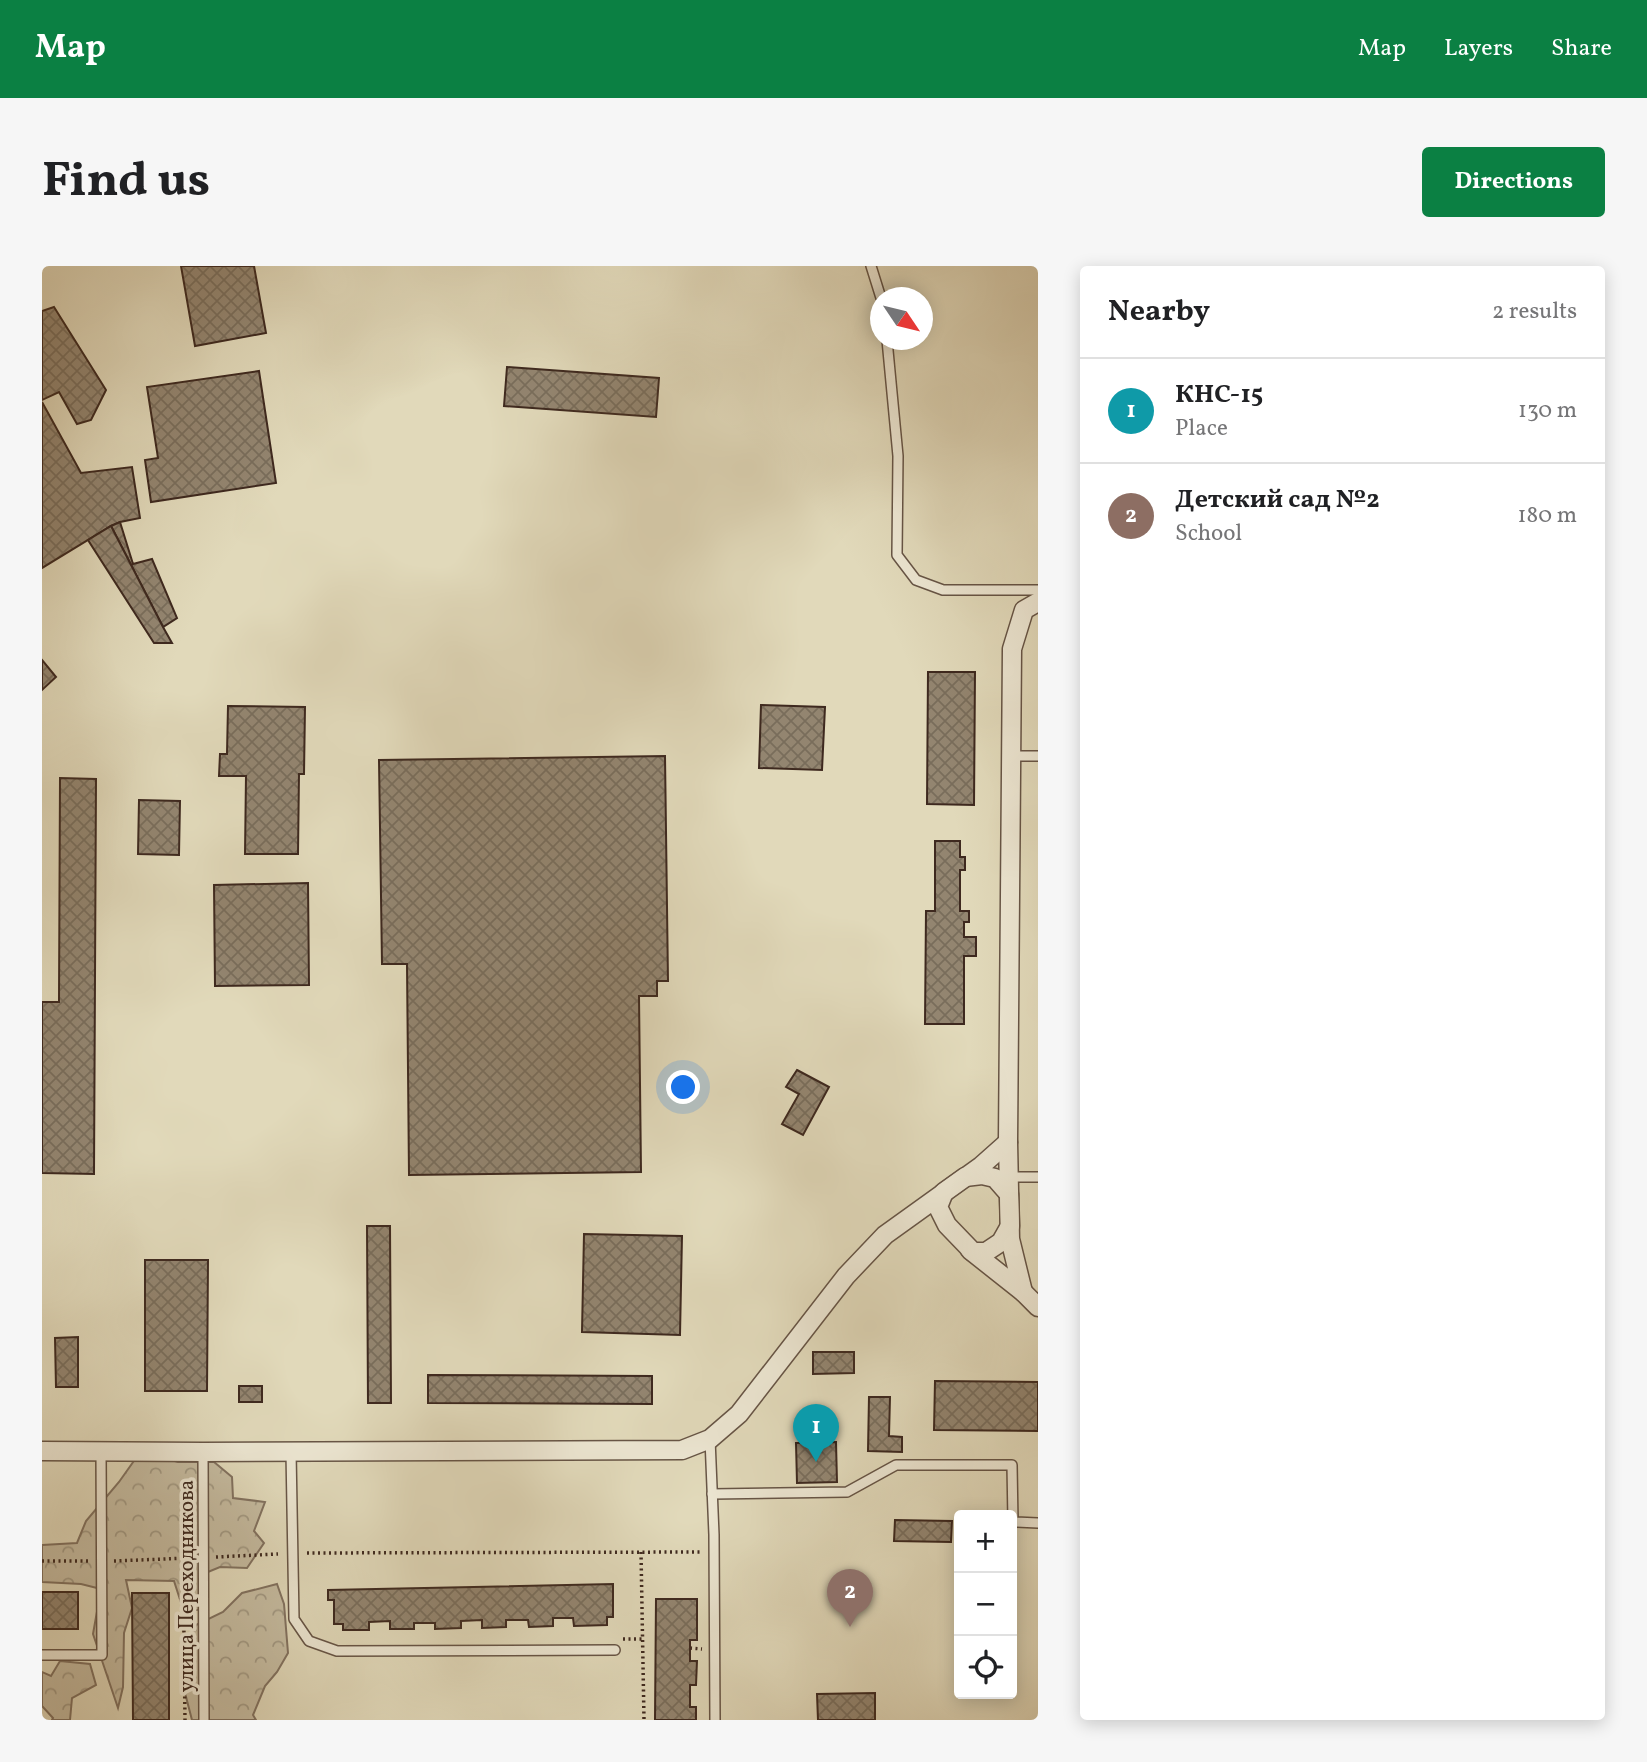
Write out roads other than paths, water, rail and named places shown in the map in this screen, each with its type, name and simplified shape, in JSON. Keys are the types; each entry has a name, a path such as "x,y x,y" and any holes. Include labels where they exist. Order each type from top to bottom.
{"street":[{"path":"1023,1292 1010,1239 1008,1142 1012,649 1024,610 1038,602"},
{"path":"42,1451 682,1450 710,1439 738,1413 854,1268 885,1235 981,1166 1008,1142"},
{"path":"965,1177 982,1175 995,1178 1009,1186"},
{"path":"944,1192 938,1207 947,1225"},
{"path":"924,1207 1038,1307"},
{"path":"973,1252 986,1252 1001,1242 1010,1226"}],"lane":[{"path":"871,266 878,287"},
{"path":"888,350 898,456 897,555 916,580 943,590 1038,590"},
{"path":"1011,756 1038,756"},
{"path":"1009,1186 1038,1177"},
{"path":"710,1439 715,1720"},
{"path":"42,1656 102,1655 101,1451"},
{"path":"290,1451 294,1619 309,1641 337,1651 615,1650"},
{"name":"улица Переходникова","path":"203,1452 204,1720"},
{"path":"712,1494 847,1492 896,1465 1012,1465 1013,1522 1038,1523"}],"place":[{"name":"КНС-15","path":"816,1462"},
{"name":"Детский сад №2","path":"850,1627"}]}
